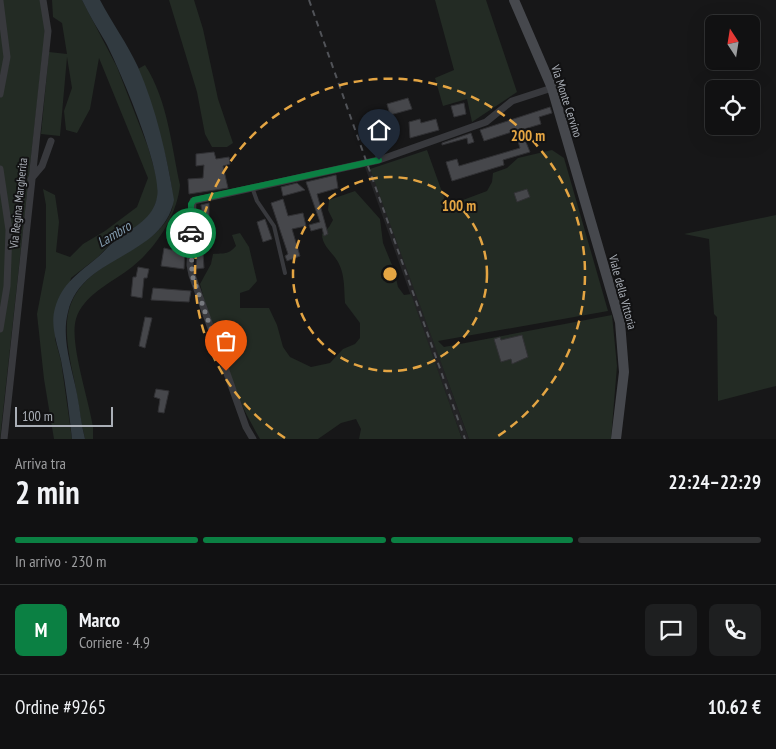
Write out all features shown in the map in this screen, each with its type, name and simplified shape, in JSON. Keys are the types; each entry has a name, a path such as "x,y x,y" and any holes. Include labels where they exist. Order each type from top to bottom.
{"street":[{"name":"Via Regina Margherita","path":"4,439 48,31 43,0"},
{"name":"Via Monte Cervino","path":"514,0 552,88 588,212"},
{"path":"0,1 7,57 0,94"},
{"path":"253,439 246,426 192,275 192,201 198,198 379,160 486,122 512,101 552,88"},
{"path":"31,180 42,166 51,141"},
{"path":"0,169 9,230 7,286 0,329"},
{"name":"Viale della Vittoria","path":"588,212 620,322 624,352 624,372 616,439"}],"lane":[{"path":"374,147 379,160"},
{"path":"252,187 258,201 274,226 285,273"}],"shaded area":[{"path":"0,0 41,0 45,31 0,439"},
{"path":"52,0 82,0 117,67 148,147 158,182 158,196 153,211 143,222 111,243 98,257 71,278 55,339 61,361 72,439 54,439 44,379 37,314 46,267 46,205 43,189 55,195 59,222 56,252 70,257 83,244 105,231 137,207 148,178 99,58 90,109 77,133 66,130 64,111 72,88 67,57 60,136 41,134 49,52 67,54 62,23 53,17"},
{"path":"82,0 100,0 138,67 160,132 174,200 167,219 155,234 104,267 88,279 76,293 66,322 66,343 85,439 72,439 63,370 53,321 58,299 78,273 114,241 147,217 155,205 157,197 154,166 139,120 106,43"},
{"path":"169,0 194,0 203,29 218,99 233,143 227,147 212,147 205,134 197,92"},
{"path":"435,0 486,0 517,92 472,122 467,99 443,106 435,78 454,70"},
{"path":"145,65 153,79 164,108 180,185 178,197 169,221 155,243 138,262 91,297 85,303 76,319 75,342 77,356 93,427 93,439 85,439 67,338 67,321 70,306 87,280 101,268 150,238 162,226 171,212 173,201 162,142 138,69"},
{"path":"427,150 447,206 487,191 492,182 493,173 507,168 518,158 552,150 564,158 608,311 438,341 444,347 612,315 617,366 611,439 469,439 370,169"},
{"path":"369,166 469,439 462,439 365,167"},
{"path":"355,191 380,219 383,243 394,270 398,287 404,295 411,294 462,439 359,439 361,429 356,419 341,423 318,439 260,439 232,383 211,324 200,284 211,264 213,254 231,251 236,246 232,235 240,233 249,247 257,281 249,290 240,293 240,308 269,308 277,325 283,347 290,357 311,367 330,363 343,349 355,344 360,338 360,323 345,303 341,269 337,260 324,243 322,234 333,220 328,210 329,200"},
{"path":"776,215 776,386 718,401 717,317 714,314 709,239 684,234"}],"building":[{"path":"408,98 412,109 390,115 387,104"},
{"path":"464,103 466,114 454,117 451,106"},
{"path":"550,107 552,113 539,117 541,124 521,130 530,152 503,160 504,165 452,181 446,162 457,159 459,166 520,148 515,131 484,141 480,130"},
{"path":"420,119 421,123 436,119 439,130 410,138 409,122"},
{"path":"471,133 474,142 468,144 467,138 442,145 442,143"},
{"path":"214,152 216,159 229,157 230,164 223,166 228,188 189,194 188,179 203,178 204,165 196,166 196,154"},
{"path":"336,175 338,188 317,194 328,234 324,236 322,228 311,231 309,225 320,222 306,182"},
{"path":"297,183 305,190 283,196 281,187"},
{"path":"527,189 530,197 517,202 514,193"},
{"path":"283,199 288,216 303,213 306,226 292,229 300,256 287,261 285,256 288,254 271,203"},
{"path":"209,203 209,226 204,226 201,205"},
{"path":"265,219 272,239 263,242 257,222"},
{"path":"177,229 186,230 184,269 161,266 164,248 172,250"},
{"path":"197,235 202,235 204,268 196,269"},
{"path":"138,267 149,269 147,278 144,278 142,298 131,296 133,277 136,277"},
{"path":"153,288 191,291 189,302 151,300"},
{"path":"145,317 152,318 145,348 139,346"},
{"path":"522,335 528,357 512,364 511,359 501,362 494,339 500,337 501,340"},
{"path":"156,389 169,391 164,413 158,412 160,399 154,397"}],"railway":[{"path":"309,0 465,439"}],"way so far":[{"path":"191,233 190,265 192,275 226,371"}],"route":[{"path":"191,233 191,204 192,201 198,198 379,160"}],"water label":[{"name":"Lambro","path":"114,234"}]}
